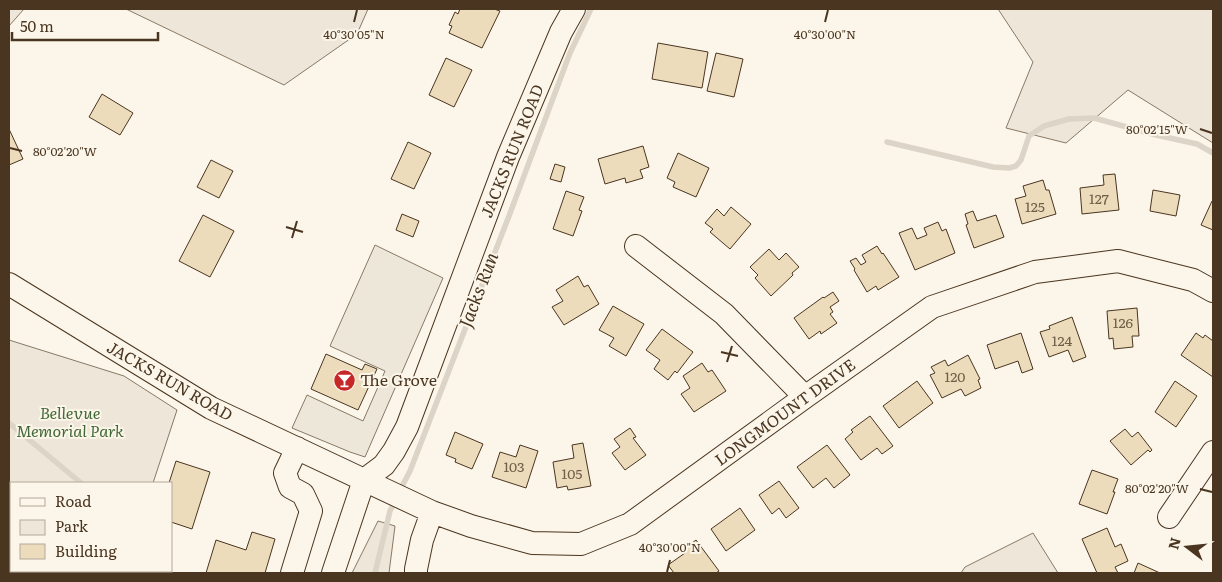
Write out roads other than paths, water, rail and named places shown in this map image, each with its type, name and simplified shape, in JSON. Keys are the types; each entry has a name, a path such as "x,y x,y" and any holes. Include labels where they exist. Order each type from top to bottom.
{"street":[{"name":"JACKS RUN ROAD","path":"9,284 211,408 364,480 384,465 407,427 508,157 561,32 574,9"},
{"path":"636,246 724,314 804,397"},
{"name":"LONGMOUNT DRIVE","path":"364,480 432,512 471,526 532,542 581,544 630,524 804,397 932,307 1035,272 1118,261 1193,280 1213,291"},
{"path":"292,573 310,511 303,494 290,487 285,473 297,448"},
{"path":"1169,517 1213,452"},
{"path":"333,573 364,480"},
{"path":"416,573 422,540 432,512"}],"waterway":[{"name":"Jacks Run","path":"399,492 410,471 570,53 591,9"},
{"path":"887,142 993,167 1009,168 1016,166 1021,160 1029,136 1044,126 1069,119 1094,118 1197,144 1213,153"},
{"path":"9,423 80,482"},
{"name":"Jacks Run","path":"375,573 390,511 395,501"}],"place":[{"name":"The Grove","path":"344,380"}],"park label":[{"name":"Bellevue Memorial Park","path":"70,422"}]}
